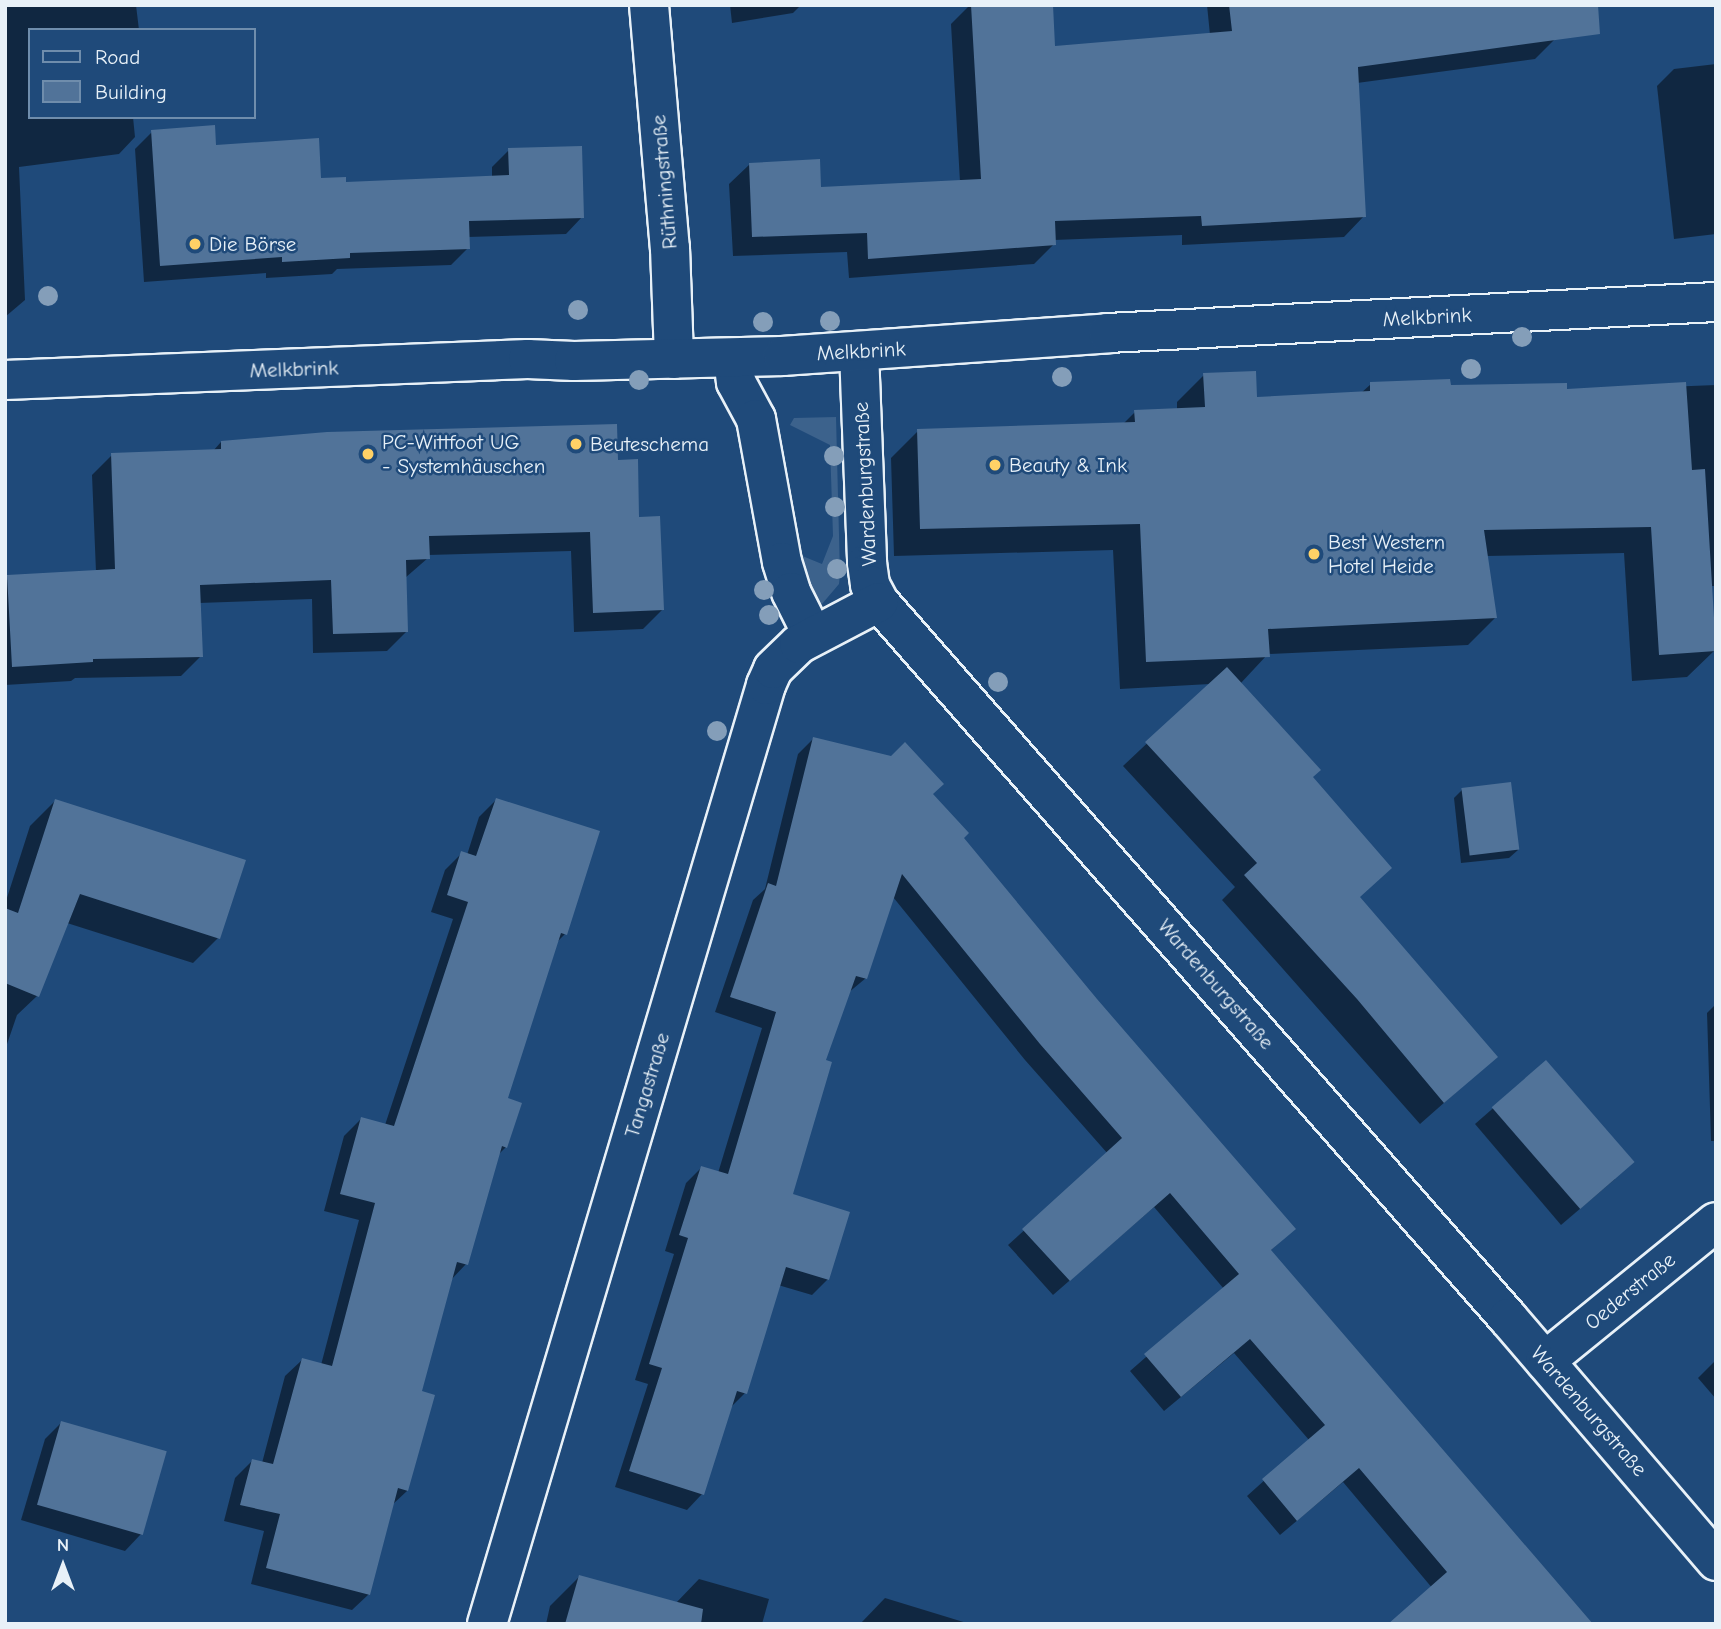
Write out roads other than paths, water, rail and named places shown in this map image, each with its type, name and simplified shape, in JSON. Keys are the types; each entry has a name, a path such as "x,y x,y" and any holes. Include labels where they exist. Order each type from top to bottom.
{"street":[{"name":"Rüthningstraße","path":"649,5 670,248 674,359"},
{"name":"Melkbrink","path":"5,380 528,359 733,358 1108,333 1716,302"},
{"name":"Wardenburgstraße","path":"859,351 867,563 870,585 879,602 1545,1361 1716,1561"},
{"path":"733,358 736,382 756,419 782,562 791,592 813,636"},
{"name":"Tangastraße","path":"487,1624 766,685 773,669 785,655 813,636 879,602"},
{"name":"Oederstraße","path":"1545,1361 1716,1223"}],"place":[{"name":"Die Börse","path":"195,244"},
{"name":"Beuteschema","path":"576,444"},
{"name":"PC-Wittfoot UG - Systemhäuschen","path":"368,454"},
{"name":"Beauty & Ink","path":"995,465"},
{"name":"Best Western Hotel Heide","path":"1314,554"}]}
